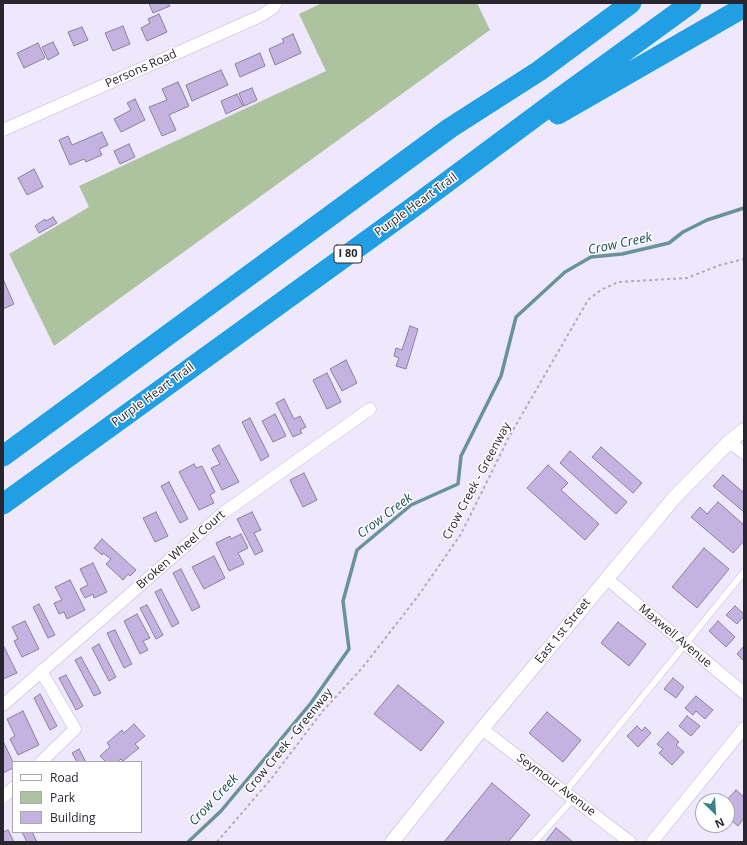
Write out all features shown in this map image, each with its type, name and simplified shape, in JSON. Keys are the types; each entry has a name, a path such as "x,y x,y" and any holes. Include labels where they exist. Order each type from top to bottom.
{"highway":[{"path":"539,70 617,3"},
{"path":"3,456 450,128 539,70 631,3"},
{"name":"Purple Heart Trail","path":"3,504 408,211 691,3"},
{"path":"408,211 553,117 744,6"}],"street":[{"name":"Persons Road","path":"3,130 256,18 273,8 276,3"},
{"name":"Broken Wheel Court","path":"3,705 223,513 370,409"},
{"name":"East 1st Street","path":"392,842 482,729 674,498 729,442 744,430"},
{"path":"729,442 744,453"},
{"name":"Maxwell Avenue","path":"606,578 744,693"},
{"path":"41,671 75,729 42,761"},
{"path":"652,842 744,728"},
{"name":"Seymour Avenue","path":"482,729 630,842"},
{"path":"3,797 12,789"}],"lane":[{"path":"534,842 685,644 744,572"}],"path":[{"name":"Crow Creek - Greenway","path":"216,842 271,779 322,712 363,667 418,596 461,534 509,437 588,300 601,290 618,282 687,278 720,265 744,259"}],"green space":[{"path":"322,3 477,3 490,30 54,346 9,254 89,207 79,186 326,71 299,14"}],"building":[{"path":"149,3 168,3 170,6 153,13"},
{"path":"159,14 167,32 147,41 141,28 150,23 148,19"},
{"path":"123,26 130,44 113,51 105,33"},
{"path":"82,27 88,40 74,46 68,32"},
{"path":"293,34 301,53 275,65 269,49 284,42 282,39"},
{"path":"53,42 59,54 48,60 42,47"},
{"path":"38,43 45,58 24,68 17,53"},
{"path":"260,53 265,66 240,77 235,64"},
{"path":"221,70 228,85 192,101 186,85"},
{"path":"178,82 189,106 169,115 176,130 162,136 149,107 167,100 162,89"},
{"path":"252,88 257,100 244,106 239,93"},
{"path":"237,94 243,106 226,114 221,101"},
{"path":"135,99 145,120 121,132 114,119 131,110 127,103"},
{"path":"102,132 108,145 99,149 102,155 86,162 84,159 70,165 59,140 68,136 72,145"},
{"path":"129,144 135,157 120,164 114,151"},
{"path":"34,169 43,187 27,195 18,178"},
{"path":"53,217 57,223 39,233 35,226 45,219 46,221"},
{"path":"3,279 14,304 3,309"},
{"path":"410,326 418,329 406,369 396,366 399,358 394,356 396,348 402,350"},
{"path":"346,360 357,383 342,391 330,369"},
{"path":"327,373 341,402 327,409 313,380"},
{"path":"284,399 294,419 300,416 306,427 300,430 302,433 293,437 276,403"},
{"path":"275,414 286,436 273,442 262,421"},
{"path":"250,418 269,456 261,461 242,422"},
{"path":"219,445 239,482 222,490 211,468 220,464 212,449"},
{"path":"601,447 642,483 633,493 592,457"},
{"path":"570,451 627,502 616,514 560,463"},
{"path":"194,464 196,468 202,466 215,492 210,495 214,503 199,510 179,472"},
{"path":"548,465 568,483 561,490 599,524 585,540 527,488"},
{"path":"304,473 317,500 303,507 290,480"},
{"path":"723,475 744,493 744,512 713,486"},
{"path":"169,482 188,519 180,523 161,486"},
{"path":"718,502 744,525 744,541 733,553 691,517 700,507 707,514"},
{"path":"156,512 168,536 155,542 143,518"},
{"path":"252,512 261,530 254,533 263,551 255,555 237,519"},
{"path":"241,534 248,548 238,553 244,564 229,571 216,543 230,536 231,539"},
{"path":"102,539 136,570 130,576 128,574 123,580 106,564 111,559 103,553 102,555 94,548"},
{"path":"704,548 729,569 697,608 672,587"},
{"path":"214,556 225,578 204,589 192,567"},
{"path":"93,563 107,592 94,598 93,594 85,598 80,589 88,585 80,569"},
{"path":"181,569 200,607 192,611 173,573"},
{"path":"70,580 85,610 67,619 64,612 59,614 54,603 62,600 55,587"},
{"path":"161,589 179,623 172,627 155,592"},
{"path":"39,604 55,635 48,638 33,607"},
{"path":"147,605 163,635 156,639 140,608"},
{"path":"735,606 744,614 737,624 726,615"},
{"path":"137,614 150,638 143,641 148,650 140,654 124,621"},
{"path":"25,621 39,649 22,657 14,641 18,639 12,627"},
{"path":"718,621 735,637 726,647 709,631"},
{"path":"618,622 646,644 629,666 601,643"},
{"path":"115,630 132,664 124,668 107,633"},
{"path":"99,644 116,677 109,681 92,648"},
{"path":"3,645 17,673 3,679"},
{"path":"744,646 744,661 737,654"},
{"path":"81,657 101,693 94,696 75,660"},
{"path":"66,675 83,706 76,710 59,678"},
{"path":"673,678 684,687 676,698 664,689"},
{"path":"398,685 444,722 421,751 374,714"},
{"path":"40,694 57,726 50,730 34,698"},
{"path":"696,696 713,710 705,719 696,711 693,715 685,708"},
{"path":"23,711 39,745 18,755 10,739 15,736 7,719"},
{"path":"547,712 581,740 563,762 529,733"},
{"path":"687,716 700,726 691,736 679,726"},
{"path":"134,724 145,736 135,744 139,748 123,761 121,759 118,761 105,761 100,756 110,747 107,743 122,730 124,733"},
{"path":"637,726 642,731 645,727 651,733 638,747 627,736"},
{"path":"668,732 679,742 676,745 684,752 672,765 659,753 663,749 657,744"},
{"path":"3,741 13,761 12,768 3,773"},
{"path":"79,749 85,761 76,761 72,753"},
{"path":"492,783 530,815 508,842 444,842"},
{"path":"736,790 744,797 744,818 738,826 735,824 735,793 733,793"},
{"path":"556,828 573,842 545,842"},
{"path":"8,830 14,842 3,842 3,832"},
{"path":"22,833 32,833 37,842 27,842"}],"waterway":[{"name":"Crow Creek","path":"188,842 221,811 311,703 349,649 343,601 357,550 411,505 458,484 461,456 501,376 516,317 565,272 591,257 622,254 669,243 683,232 707,220 744,208"}]}
